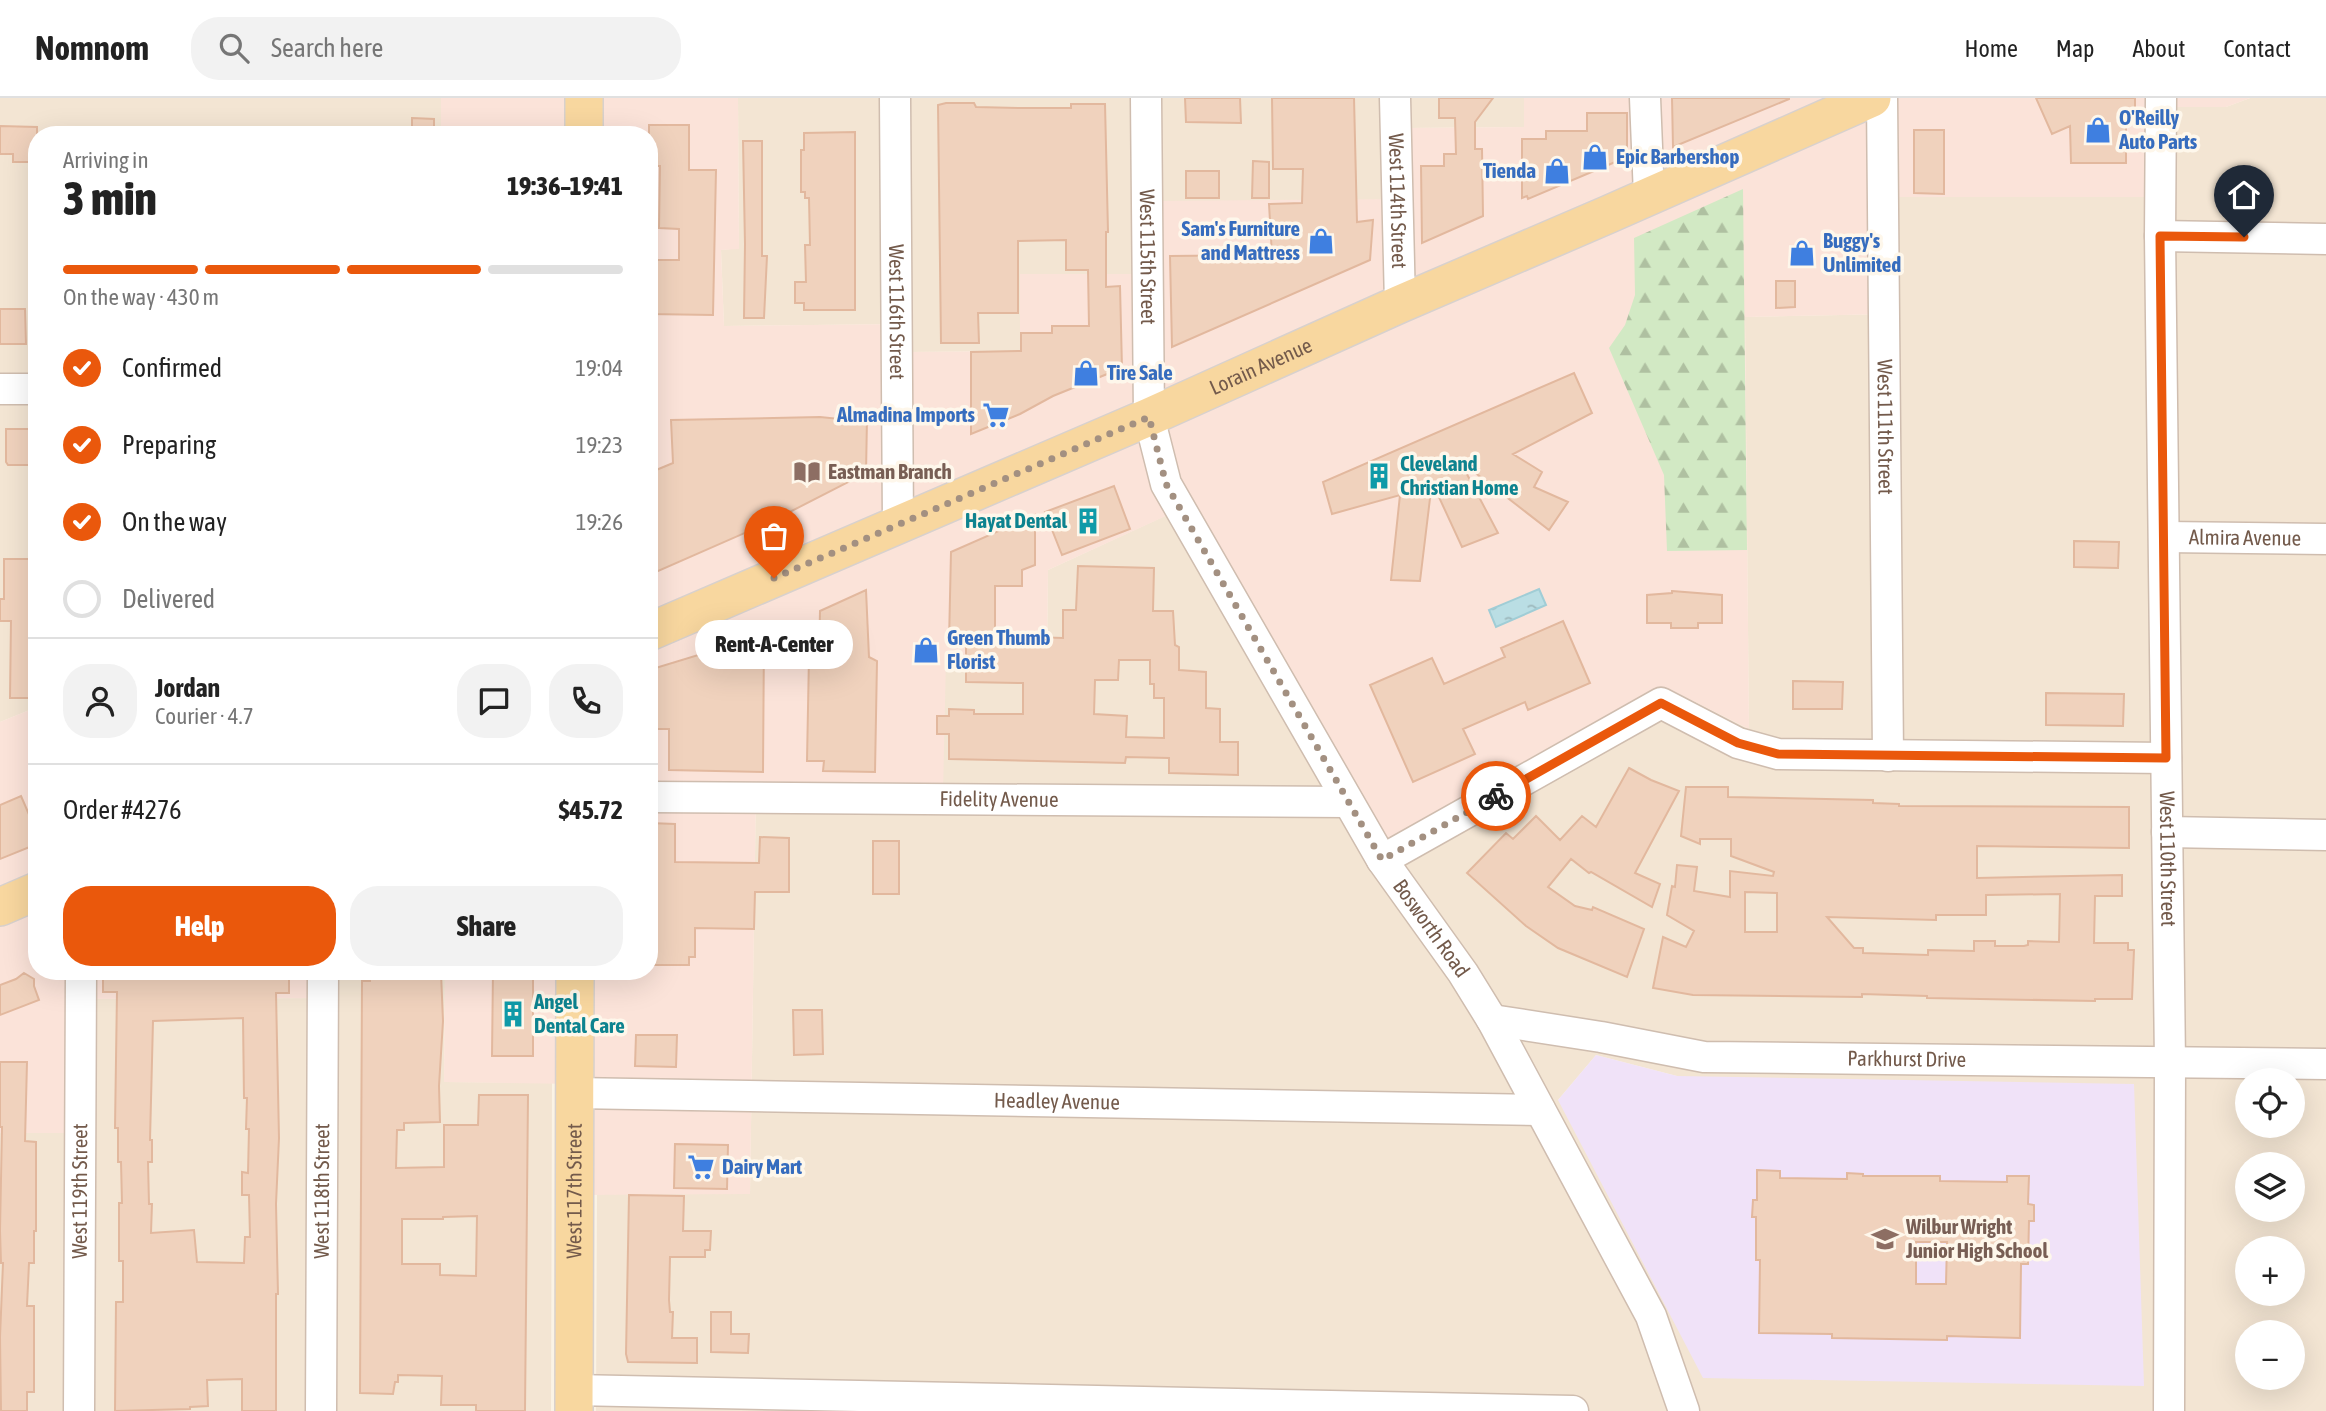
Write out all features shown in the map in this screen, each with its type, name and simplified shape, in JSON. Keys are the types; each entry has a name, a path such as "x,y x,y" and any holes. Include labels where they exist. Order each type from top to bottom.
{"main road":[{"path":"584,98 584,126"},
{"name":"Lorain Avenue","path":"658,628 1149,417 1872,98"},
{"path":"0,907 28,895"},
{"name":"West 117th Street","path":"574,1401 575,980"}],"street":[{"name":"West 116th Street","path":"895,98 898,524"},
{"name":"West 115th Street","path":"1146,98 1149,417"},
{"name":"West 114th Street","path":"1395,98 1400,304"},
{"path":"1645,98 1649,196"},
{"name":"West 111th Street","path":"1882,98 1888,756"},
{"name":"West 110th Street","path":"2161,98 2160,236 2169,1064 2169,1411"},
{"path":"2160,236 2326,239"},
{"path":"0,389 28,389"},
{"name":"Bosworth Road","path":"1149,417 1166,484 1382,860 1464,973 1492,1020 1651,1317 1684,1411"},
{"name":"Almira Avenue","path":"2165,537 2326,539"},
{"path":"1382,860 1661,703 1738,743 1778,754 2166,758"},
{"name":"Fidelity Avenue","path":"658,797 1348,802"},
{"path":"2167,832 2326,835"},
{"name":"West 119th Street","path":"79,1411 81,980"},
{"name":"West 118th Street","path":"321,1411 323,980"},
{"name":"Parkhurst Drive","path":"1492,1020 1704,1057 2326,1064"},
{"name":"Headley Avenue","path":"574,1093 1540,1110"},
{"path":"574,1401 1573,1411"}],"shaded area":[{"path":"0,98 441,98 441,126 28,126 28,711 0,722"},
{"path":"441,98 738,98 739,249 721,250 724,326 907,324 908,352 1020,351 1020,274 1157,274 1157,201 1405,199 1406,128 1524,127 1524,98 2250,98 2226,107 2171,107 2170,197 1892,197 1892,314 1745,317 1749,729 1675,692 1644,697 1387,843 1194,503 1048,570 1047,659 946,658 943,793 756,789 750,1194 579,1195 579,1084 444,1082 445,980 658,980 658,126 441,126"},
{"path":"738,98 1524,98 1524,127 1407,128 1406,199 1158,274 1020,274 1020,351 908,352 906,324 724,326 721,250 739,248"},
{"path":"2250,98 2326,98 2326,1411 596,1411 597,1194 750,1194 756,789 945,657 1047,659 1048,570 1193,503 1644,697 1675,692 1749,729 1745,317 1892,314 1891,197 1949,196 2171,107 2226,107","holes":["1596,1055 1677,1076 1558,1100"]},
{"path":"28,711 28,980 329,980 329,998 86,999 85,1133 0,1133 0,722"},
{"path":"329,980 445,980 444,1082 552,1083 551,1411 0,1411 0,1133 85,1132 85,999 328,998"},
{"name":"Wilbur Wright Junior High School","path":"1596,1055 1677,1076 2134,1084 2144,1386 1703,1378 1558,1100"}],"green space":[{"path":"1743,189 1747,550 1667,551 1664,475 1609,348 1625,325 1635,295 1634,238"}],"water":[{"path":"1539,589 1546,605 1496,627 1489,610"}],"building":[{"path":"1185,98 1240,98 1241,123 1186,122"},
{"path":"1272,98 1354,98 1357,222 1373,220 1370,260 1172,347 1170,256 1272,255 1269,204 1302,203 1303,169 1273,169"},
{"path":"1439,98 1493,98 1475,122 1475,149 1482,149 1483,216 1422,243 1421,166 1444,166 1444,154 1456,154 1455,118 1439,118"},
{"path":"1672,98 1789,98 1789,99 1673,147"},
{"name":"O'Reilly Auto Parts","path":"2036,98 2135,98 2135,116 2126,116 2126,163 2071,163 2070,126 2052,134"},
{"path":"946,103 1020,108 1071,108 1071,104 1105,104 1108,232 1106,287 1120,286 1122,368 971,434 971,352 1021,351 1021,333 1052,333 1052,326 1089,326 1088,270 1066,270 1066,240 1018,241 1018,313 978,313 979,343 941,343 938,105"},
{"path":"1587,113 1627,113 1627,157 1528,199 1527,196 1522,198 1522,139 1546,139 1546,131 1587,131"},
{"path":"412,118 434,119 434,126 412,126"},
{"path":"689,125 689,170 716,170 713,315 658,314 658,260 679,260 679,229 659,228 658,126 649,126"},
{"path":"0,126 28,127 28,162 13,162 13,154 0,154"},
{"path":"1914,130 1944,130 1944,194 1914,193"},
{"path":"855,132 855,310 804,310 804,303 795,303 795,282 806,282 805,245 810,245 809,198 805,198 805,192 801,192 801,150 804,150 804,133"},
{"path":"743,141 762,141 762,256 767,256 764,318 744,318"},
{"path":"1253,161 1269,162 1269,198 1252,198"},
{"path":"1186,171 1219,171 1219,198 1186,198"},
{"path":"1776,281 1795,281 1795,307 1776,308"},
{"path":"0,309 25,309 26,344 0,344"},
{"name":"Cleveland Christian Home","path":"1574,373 1592,413 1513,454 1542,472 1534,487 1568,502 1549,530 1460,461 1498,533 1462,547 1432,482 1420,581 1391,580 1400,495 1332,514 1323,482"},
{"path":"867,418 866,473 772,521 658,571 658,469 673,463 671,420"},
{"path":"6,429 28,429 28,465 8,465"},
{"name":"Hayat Dental","path":"1114,486 1130,529 1062,555 1045,512"},
{"path":"1035,515 1035,565 1022,570 1022,586 995,586 995,636 1063,638 1063,610 1076,610 1078,566 1154,568 1153,611 1173,611 1175,645 1179,647 1179,670 1206,672 1206,708 1220,709 1220,742 1238,742 1238,775 1169,773 1169,758 1126,757 1125,763 949,759 949,734 937,734 937,716 949,716 949,709 974,710 974,714 1023,714 1023,683 966,682 966,642 949,642 951,552","holes":["1119,660 1150,660 1150,684 1154,684 1154,698 1164,698 1164,738 1126,737 1127,716 1094,714 1095,680 1118,680"]},
{"path":"2074,541 2119,542 2118,568 2074,567"},
{"path":"4,559 28,559 28,698 10,698 11,621 0,621 0,599 4,599"},
{"path":"866,590 869,657 877,661 875,772 823,771 824,761 807,761 809,656 819,657 820,611"},
{"path":"1672,591 1722,595 1722,623 1698,623 1698,628 1671,628 1671,623 1647,623 1647,595"},
{"path":"1563,621 1590,683 1528,710 1525,702 1463,729 1475,754 1413,782 1370,685 1432,658 1444,684 1505,657 1501,648"},
{"path":"764,635 763,772 669,770 669,729 658,729 658,667"},
{"path":"1793,681 1843,682 1842,709 1793,709"},
{"path":"2046,693 2124,694 2123,726 2046,725"},
{"path":"1629,768 1679,791 1635,873 1660,884 1652,907 1589,873 1571,859 1548,887 1575,906 1592,910 1593,907 1644,929 1627,977 1558,948 1526,926 1467,873 1506,833 1513,839 1536,816 1560,840 1582,816 1596,827"},
{"path":"1686,787 1728,787 1728,797 1873,800 1873,803 1899,806 2129,807 2129,848 1977,846 1977,878 2122,875 2122,896 2095,896 2094,943 2128,943 2128,950 2134,950 2132,999 2095,1001 1927,998 1862,994 1862,997 1693,995 1653,988 1663,937 1686,947 1694,931 1667,915 1672,886 1675,887 1677,865 1697,867 1694,891 1730,897 1730,871 1773,876 1774,872 1731,856 1731,839 1700,839 1700,844 1681,836","holes":["1745,892 1777,893 1777,932 1745,932","2060,894 2059,942 2028,941 2028,945 2024,946 1995,946 1995,941 1974,941 1974,951 1928,950 1928,955 1863,953 1863,948 1854,948 1827,917 1936,920 1936,915 1986,915 1986,895"]},
{"path":"21,796 28,812 28,848 0,859 0,805"},
{"path":"658,823 675,824 675,862 759,863 760,837 789,838 789,892 755,892 754,929 695,928 695,957 689,957 689,965 658,965"},
{"path":"873,841 899,841 899,894 873,894"},
{"path":"24,973 28,975 28,980 34,980 39,1000 0,1015 0,985"},
{"path":"103,980 289,980 289,993 276,993 279,1138 276,1204 276,1411 242,1411 242,1379 207,1380 208,1406 115,1411 116,1302 123,1302 123,1261 119,1261 121,1162 118,1162 118,1128 115,1128 117,992 103,992","holes":["243,1018 244,1098 247,1098 248,1173 242,1172 242,1195 249,1195 250,1237 245,1237 244,1263 197,1262 194,1230 151,1233 152,1204 149,1204 148,1162 152,1162 150,1140 153,1021"]},
{"path":"441,980 440,1122 404,1123 404,1130 397,1130 396,1168 444,1167 444,1125 478,1125 479,1095 528,1095 525,1411 476,1411 476,1405 441,1405 442,1376 398,1375 393,1394 360,1393 362,981","holes":["477,1216 476,1276 440,1275 440,1264 402,1264 402,1219"]},
{"name":"Angel Dental Care","path":"493,980 533,980 533,1056 492,1056"},
{"path":"793,1010 822,1010 823,1054 794,1055"},
{"path":"636,1035 677,1035 676,1067 635,1066"},
{"path":"0,1062 27,1062 25,1141 36,1142 36,1231 34,1263 29,1263 27,1306 34,1306 34,1392 27,1392 27,1411 1,1411 3,1263 0,1231"},
{"name":"Dairy Mart","path":"675,1144 728,1145 727,1189 674,1188"},
{"path":"1757,1170 1780,1171 1780,1178 1847,1179 1847,1173 1863,1176 1940,1176 1940,1181 2007,1182 2007,1176 2029,1176 2028,1204 2034,1205 2034,1221 2029,1221 2028,1264 2021,1264 2020,1338 1832,1338 1832,1334 1759,1333 1760,1260 1756,1260 1756,1217 1752,1217 1753,1200 1757,1200","holes":["1916,1242 1947,1242 1946,1284 1916,1284"]},
{"path":"629,1195 684,1196 683,1231 711,1231 710,1250 705,1250 705,1257 670,1257 672,1338 697,1338 697,1363 628,1362"},
{"path":"711,1312 731,1312 731,1334 749,1334 748,1353 711,1352"}],"way so far":[{"path":"774,578 1149,417 1166,484 1382,860 1496,796"}],"place":[{"name":"O'Reilly Auto Parts","path":"2098,130"},
{"name":"Epic Barbershop","path":"1595,157"},
{"name":"Tienda","path":"1557,171"},
{"name":"Sam's Furniture and Mattress","path":"1321,241"},
{"name":"Buggy's Unlimited","path":"1802,253"},
{"name":"Tire Sale","path":"1086,373"},
{"name":"Almadina Imports","path":"996,415"},
{"name":"Eastman Branch","path":"807,472"},
{"name":"Cleveland Christian Home","path":"1379,476"},
{"name":"Hayat Dental","path":"1088,521"},
{"name":"Rent-A-Center","path":"774,578"},
{"name":"Green Thumb Florist","path":"926,650"},
{"name":"Angel Dental Care","path":"513,1014"},
{"name":"Dairy Mart","path":"701,1167"},
{"name":"Wilbur Wright Junior High School","path":"1885,1239"}],"route":[{"path":"1496,796 1661,703 1738,743 1778,754 2166,758 2160,236 2244,237"}]}
